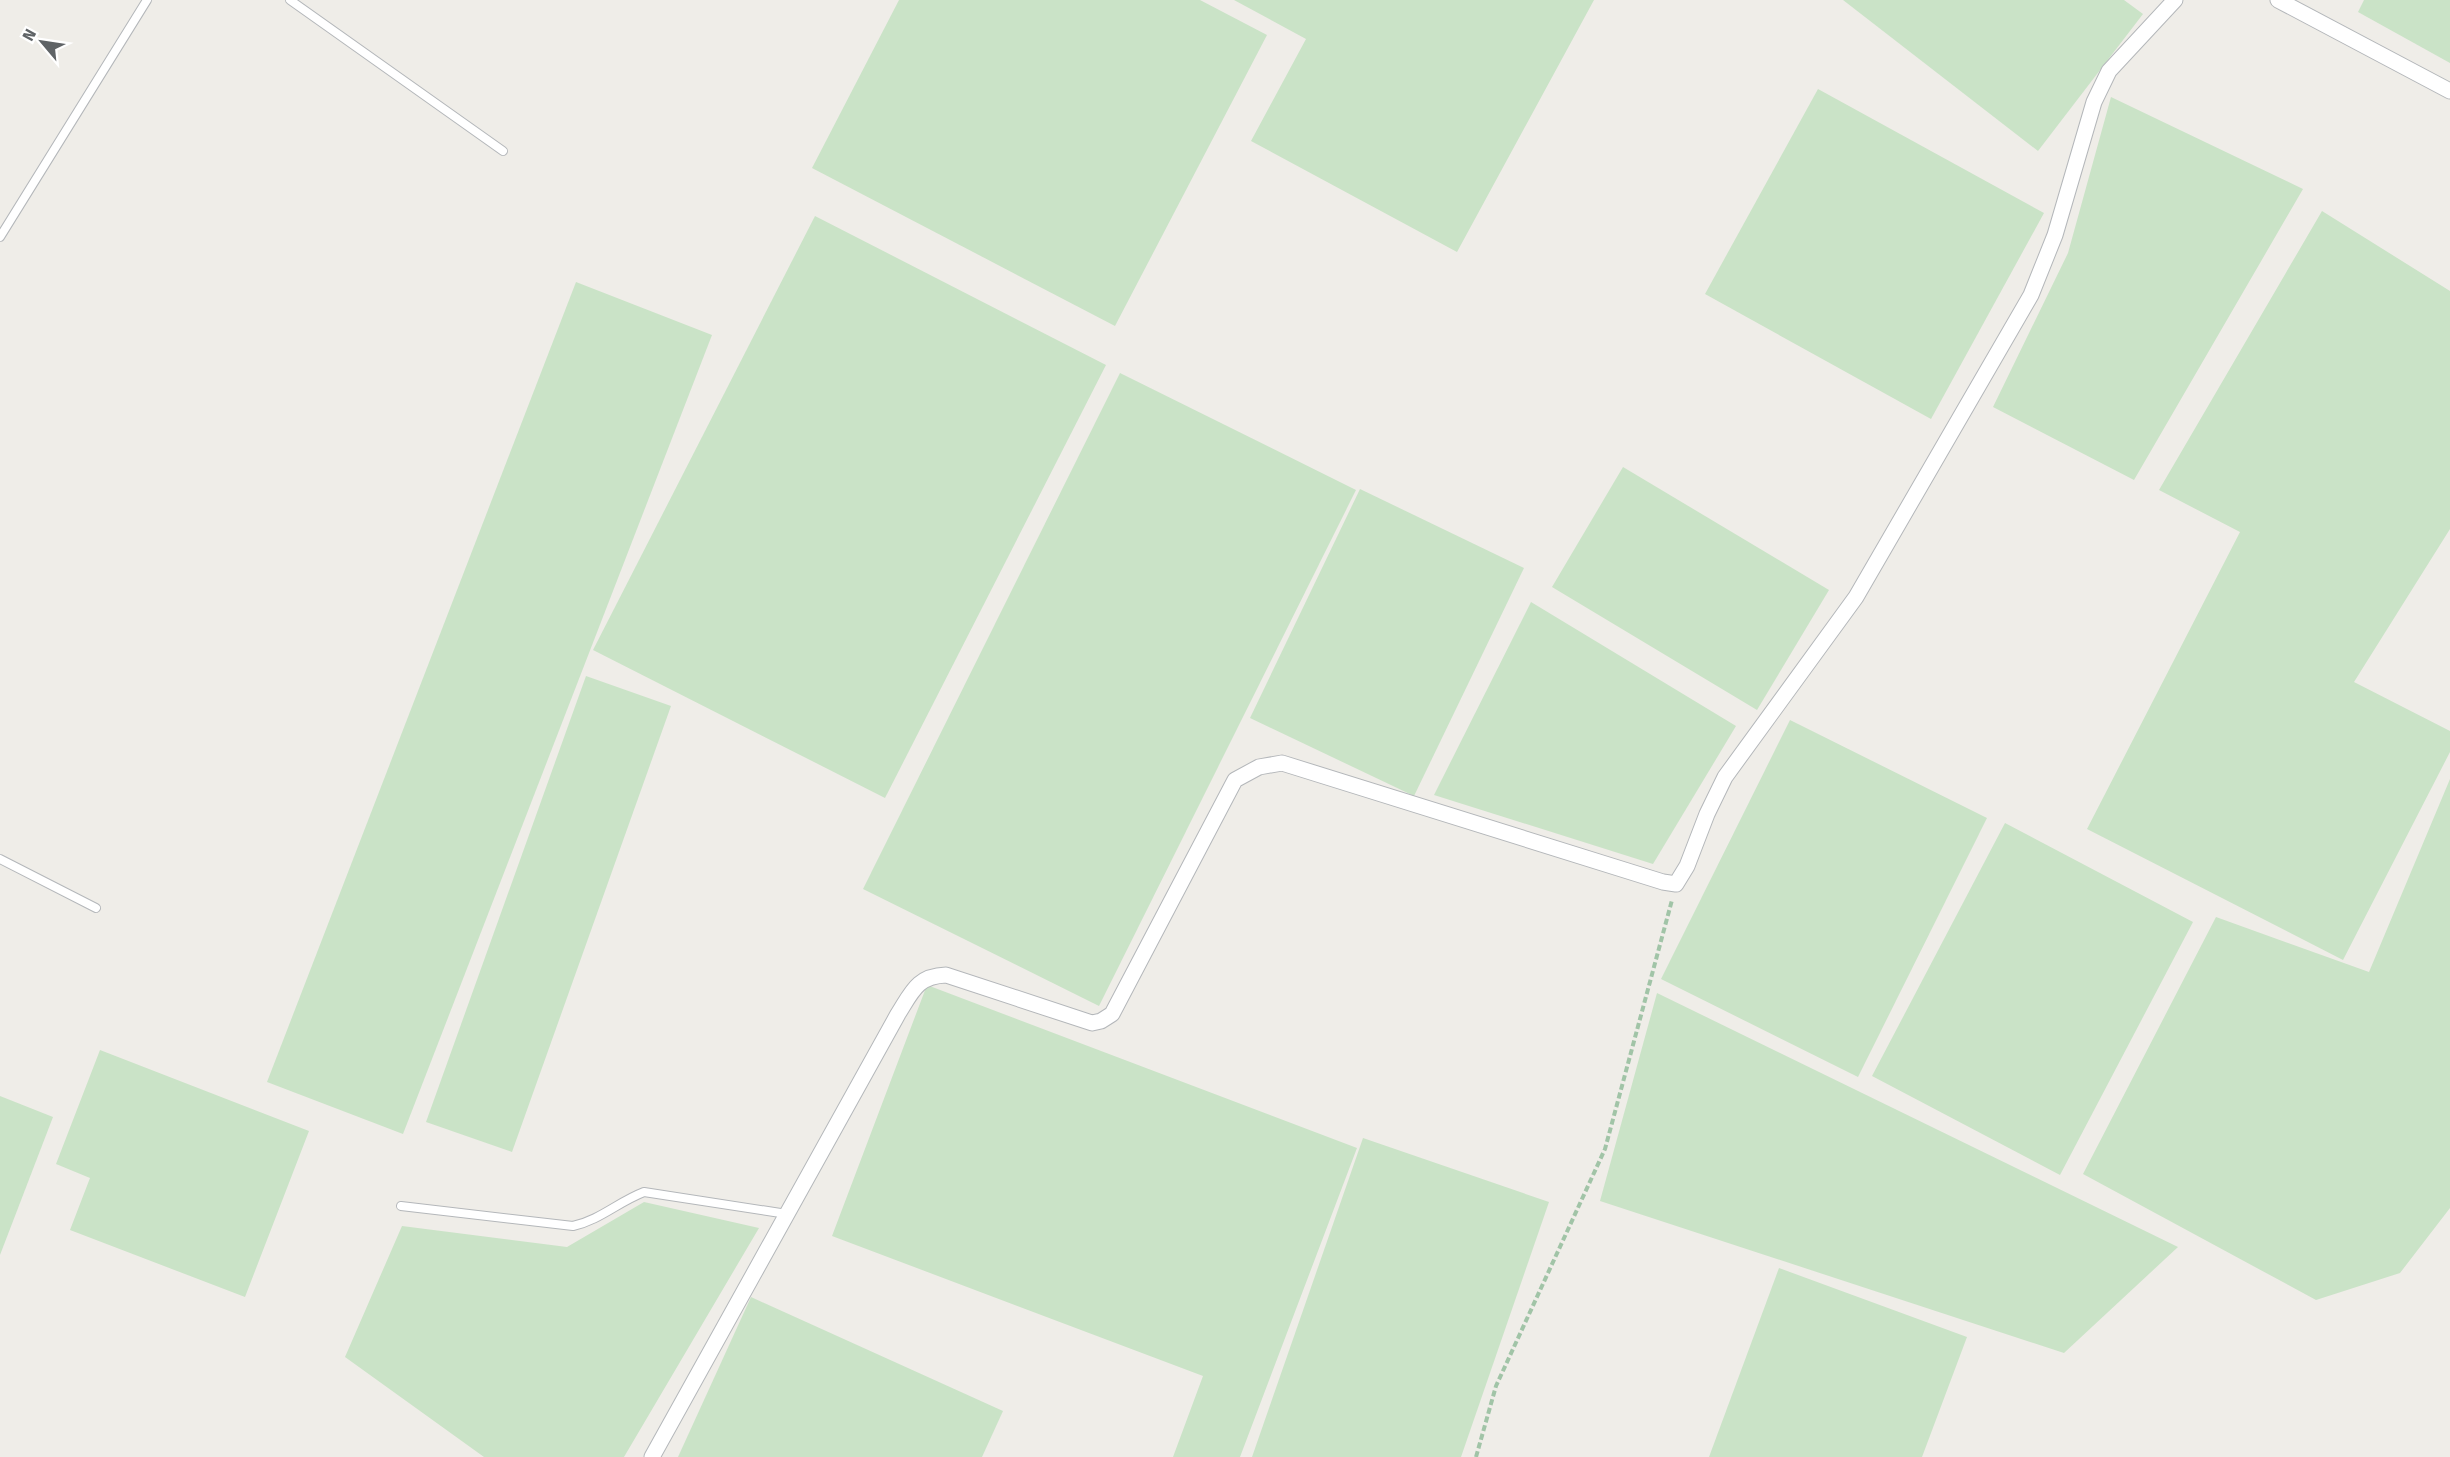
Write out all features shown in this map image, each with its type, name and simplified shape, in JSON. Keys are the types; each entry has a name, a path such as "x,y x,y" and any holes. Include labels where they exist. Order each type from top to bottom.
{"street":[{"path":"652,1457 898,1014 917,984 929,975 946,975 1092,1023 1101,1021 1112,1014 1235,780 1259,767 1282,763 1663,882 1676,884 1687,866 1707,814 1725,777 1856,597 2031,295 2055,235 2094,102 2109,71 2175,0"},
{"path":"2278,0 2450,91"}],"lane":[{"path":"0,237 147,0"},
{"path":"290,0 503,151"},
{"path":"0,859 96,908"},
{"path":"401,1206 573,1226 591,1222 629,1198 644,1192 787,1214"}],"path":[{"path":"1476,1457 1496,1386 1605,1149 1676,884"}],"green space":[{"path":"899,0 1200,0 1267,35 1115,326 812,168"},
{"path":"1234,0 1594,0 1457,252 1251,141 1306,39"},
{"path":"1843,0 2124,0 2143,14 2038,151"},
{"path":"2364,0 2450,0 2450,63 2358,12"},
{"path":"1818,89 2044,213 1931,419 1705,294"},
{"path":"2111,97 2303,189 2134,480 1993,407 2068,253"},
{"path":"2322,211 2450,291 2450,529 2354,682 2450,731 2450,752 2343,960 2087,829 2240,532 2159,490"},
{"path":"815,216 1106,365 885,798 593,650"},
{"path":"576,282 712,335 403,1134 267,1082"},
{"path":"1120,373 1356,490 1099,1006 863,889"},
{"path":"1623,467 1829,590 1757,710 1552,587"},
{"path":"1360,489 1524,568 1414,796 1250,718"},
{"path":"1531,602 1736,726 1653,864 1434,795"},
{"path":"586,676 671,706 512,1152 426,1122"},
{"path":"1790,720 1987,818 1858,1077 1661,979"},
{"path":"2450,779 2450,1208 2400,1273 2316,1300 2083,1174 2216,917 2369,972"},
{"path":"2005,823 2193,922 2060,1175 1872,1076"},
{"path":"927,985 1357,1148 1240,1457 1173,1457 1203,1376 832,1236"},
{"path":"1657,993 2178,1247 2064,1353 1600,1201"},
{"path":"100,1050 309,1131 245,1297 70,1230 90,1178 56,1164"},
{"path":"0,1096 53,1117 0,1255"},
{"path":"1363,1138 1549,1202 1461,1457 1252,1457"},
{"path":"644,1202 759,1228 624,1457 484,1457 345,1357 402,1226 567,1247"},
{"path":"1779,1268 1967,1337 1922,1457 1709,1457"},
{"path":"751,1297 1003,1411 982,1457 678,1457"}]}
